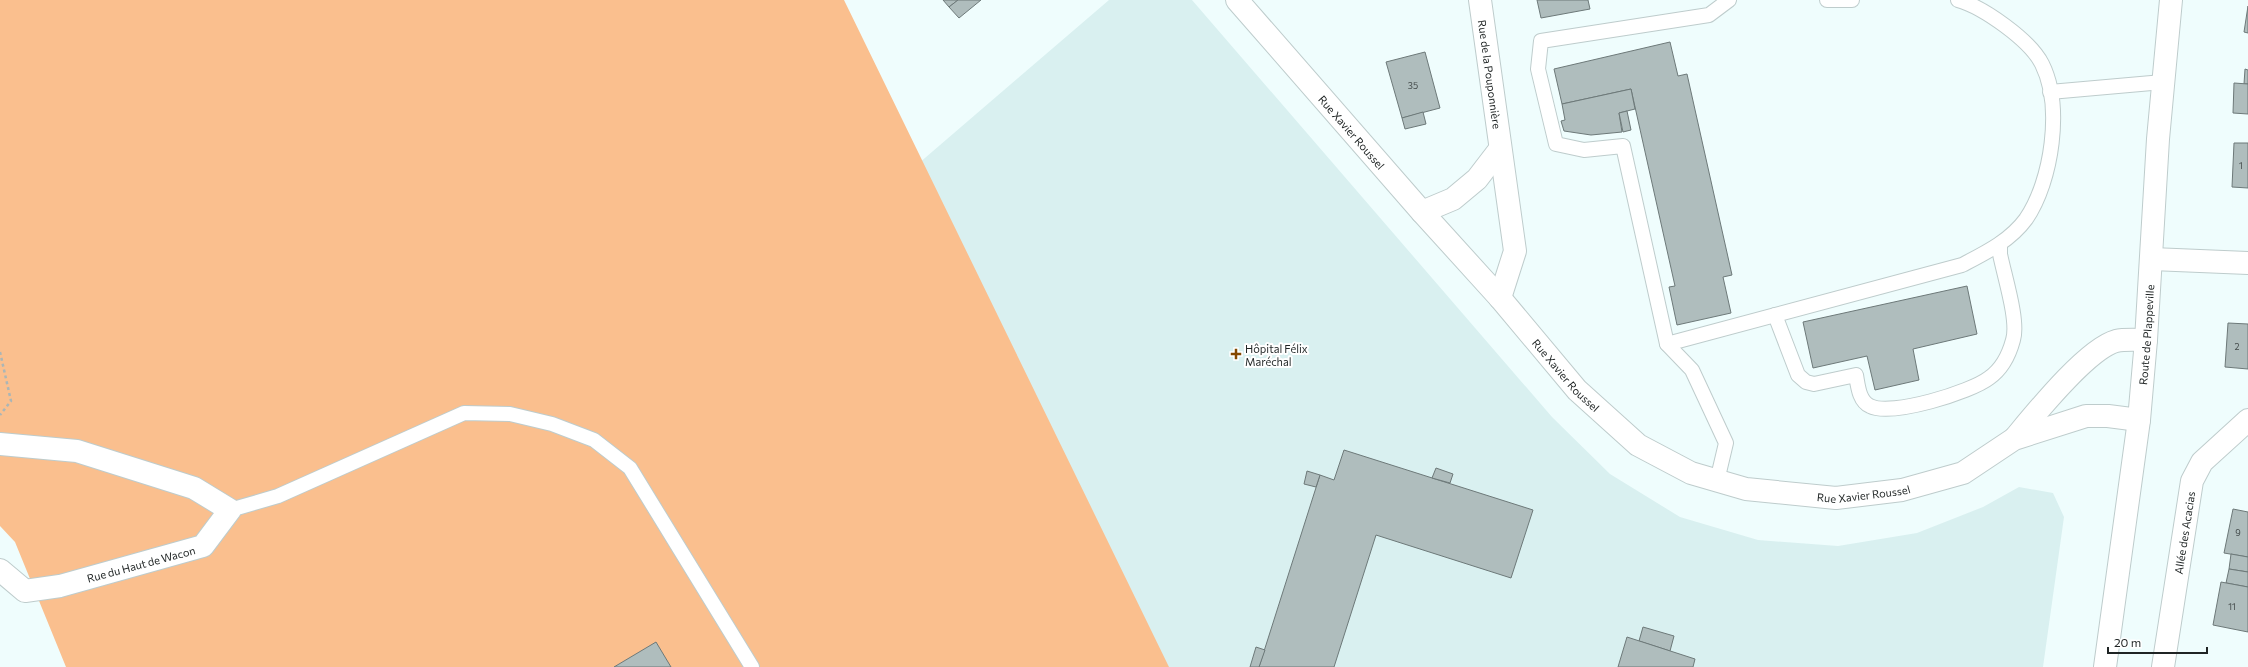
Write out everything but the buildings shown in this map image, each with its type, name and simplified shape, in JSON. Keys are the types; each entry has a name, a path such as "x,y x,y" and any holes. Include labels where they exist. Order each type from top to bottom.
{"street":[{"name":"Rue Xavier Roussel","path":"1237,0 1422,212 1500,298 1577,390 1638,445 1691,474 1746,489 1836,498 1902,490 1963,473 2014,439 2086,416 2108,416 2139,420"},
{"name":"Rue de la Pouponnière","path":"1480,0 1515,251 1500,298"},
{"name":"Route de Plappeville","path":"2105,667 2139,420 2152,259 2162,82 2171,0"},
{"path":"1422,212 1452,199 1477,178 1500,149"},
{"path":"2152,259 2248,263"},
{"name":"Rue Xavier Roussel","path":"2014,439 2054,391 2100,349 2116,342 2146,340"},
{"name":"Allée des Acacias","path":"2163,667 2192,481 2202,462 2248,420"},
{"path":"0,444 77,452 194,488 230,510"},
{"name":"Rue du Haut de Wacon","path":"0,570 25,592 60,586 203,546 230,510"}],"lane":[{"path":"1717,481 1726,443 1692,370 1667,344 1623,146 1584,150 1556,144 1538,69 1541,41 1709,15 1729,0"},
{"path":"1827,0 1852,0"},
{"path":"1667,344 1962,265 2000,244 2026,219 2040,191 2049,160 2053,129 2050,92 2042,63 2022,40 1991,17 1958,0"},
{"path":"2050,92 2162,82"},
{"path":"1775,315 1798,374 1806,382 1814,384 1856,375 1862,400 1870,407 1895,409 1925,403 1975,386 1989,378 2001,366 2010,352 2014,338 2014,318 2000,254 2000,244"},
{"path":"230,510 278,496 464,413 510,414 552,424 594,440 630,468 752,667"}],"path":[{"path":"0,352 11,401 0,415"}],"shaded area":[{"path":"0,0 844,0 1169,667 66,667 15,542 0,526"},
{"name":"Hôpital Félix Maréchal","path":"1109,0 1192,0 1552,417 1610,474 1680,517 1758,540 1838,546 1917,533 1983,507 2019,487 2053,493 2064,517 2043,667 1115,667 897,182"}],"place":[{"name":"Hôpital Félix Maréchal","path":"1236,354"}]}
